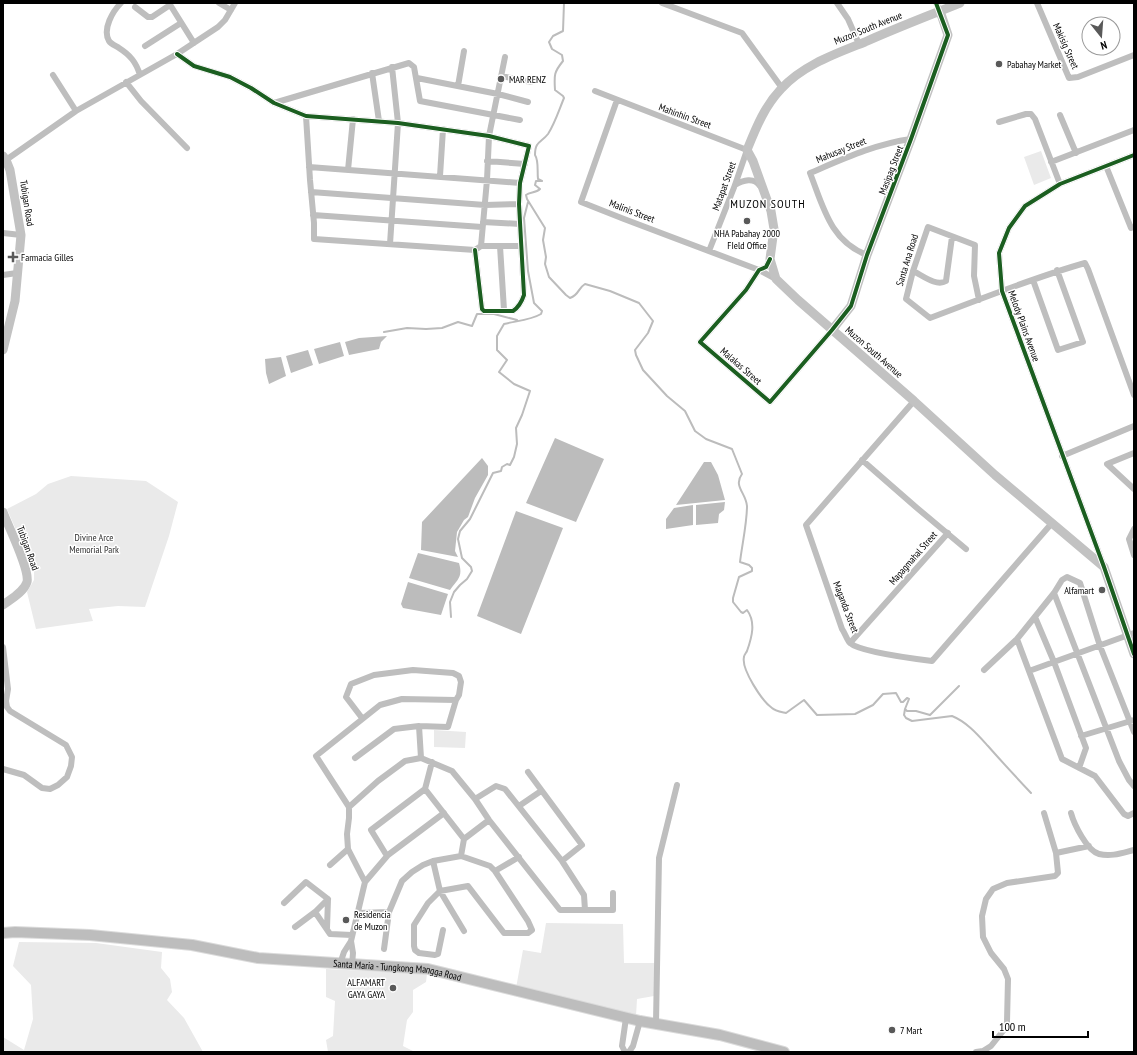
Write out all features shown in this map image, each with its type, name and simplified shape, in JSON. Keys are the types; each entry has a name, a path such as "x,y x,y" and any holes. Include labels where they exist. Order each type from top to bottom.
{"main road":[{"name":"Santa Maria - Tungkong Mangga Road","path":"3,933 52,933 150,940 192,945 258,958 428,969 640,1022 720,1035 784,1052"}],"street":[{"path":"120,3 111,17 108,27 108,38 111,43 131,57 137,65 140,75"},
{"path":"219,3 232,10"},
{"path":"5,158 76,110 177,54 218,27 225,20 235,3"},
{"path":"662,3 742,33 782,88"},
{"path":"837,3 848,19 859,44"},
{"name":"Muzon South Avenue","path":"960,3 938,7 813,64 795,76 774,98 761,116 747,150 764,191 774,223 770,259 776,279 798,300 914,401 996,476 1104,567"},
{"name":"Makisig Street","path":"1037,3 1069,78 1078,77 1134,55"},
{"path":"135,7 152,17 170,4 194,43"},
{"name":"Masipag Street","path":"832,330 851,306 867,255 911,139 948,35 938,7"},
{"path":"145,46 181,23"},
{"path":"458,86 464,51"},
{"path":"177,54 194,66 230,77 251,88 274,103 306,116 379,121 443,129 489,136 529,146 520,183 519,204 524,294 520,304 513,311 482,310 475,250"},
{"path":"481,246 489,136 505,57"},
{"path":"274,103 392,67 410,63 414,67 417,78 419,99 423,103 493,114 520,120"},
{"path":"390,244 398,123 392,67"},
{"path":"372,73 379,121"},
{"path":"53,74 76,110"},
{"path":"502,76 531,82"},
{"path":"417,78 498,94 528,102"},
{"path":"126,82 141,101 187,148"},
{"name":"Mahinhin Street","path":"595,91 747,150"},
{"name":"Malinis Street","path":"617,100 581,202 759,270 776,279"},
{"path":"999,122 1026,114 1031,114 1035,119 1060,184"},
{"path":"1060,115 1076,153"},
{"path":"306,116 314,239 475,250 481,246 521,246"},
{"path":"348,170 353,119"},
{"path":"440,176 443,129"},
{"path":"1051,162 1134,130"},
{"name":"Mahusay Street","path":"867,255 847,244 831,226 810,173 871,148 893,141 911,139"},
{"name":"Matapat Street","path":"710,251 736,185 747,150"},
{"name":"Melody Plains Avenue","path":"1104,567 1002,291 999,253 1009,228 1025,206 1060,184 1134,155"},
{"name":"Tubigan Road","path":"3,350 15,301 21,235 10,170 5,158"},
{"path":"487,161 525,164"},
{"path":"1106,166 1130,228 1134,227"},
{"path":"309,167 520,183"},
{"path":"736,185 742,180 752,180 758,183 764,191"},
{"path":"311,192 485,205 519,204"},
{"path":"313,215 392,221 520,224"},
{"name":"Santa Ana Road","path":"978,300 974,276 975,245 928,227 913,271 906,299 930,318 1033,280 1057,270 1085,263 1134,395"},
{"path":"3,233 21,235"},
{"path":"913,271 937,284 946,281 952,237"},
{"path":"500,246 504,310"},
{"path":"759,270 766,267 770,259"},
{"name":"Malakas Street","path":"759,270 746,290 700,342 770,402 832,330"},
{"path":"1033,280 1058,350 1083,342 1057,270"},
{"path":"3,275 18,274"},
{"name":"Maganda Street","path":"914,401 806,525 842,629 850,643 870,650 900,657 932,661 1052,523"},
{"path":"1062,456 1134,426"},
{"path":"1134,453 1107,464 1134,490"},
{"name":"Mapagmahal Street","path":"850,643 948,533 862,460"},
{"name":"Tubigan Road","path":"3,512 25,567 27,580 23,589 3,605"},
{"path":"1134,529 1129,539 1134,554"},
{"path":"948,533 966,549"},
{"path":"1104,567 1131,635 1134,654"},
{"path":"984,670 1017,639 1054,593 1062,580 1067,577 1080,584 1100,646 1132,720 1134,732"},
{"path":"1054,593 1119,761 1129,780 1134,786"},
{"path":"1035,617 1054,662 1086,748 1079,768"},
{"path":"1029,671 1131,635"},
{"path":"1017,639 1062,760 1095,776 1124,814 1128,816 1134,813"},
{"path":"3,647 8,688 6,701 7,707 10,711 66,745 72,757 71,766 67,777 58,785 50,789 42,788 24,775 3,769"},
{"path":"355,758 394,729 419,726 448,727 456,700 459,695 461,682 459,676 453,673 412,670 374,675 351,684 346,697 362,718"},
{"path":"365,882 348,849 348,807 316,756 380,705 402,699 456,700"},
{"path":"1081,736 1132,720"},
{"path":"419,726 421,758"},
{"path":"348,807 378,780 405,761 421,758 452,771 560,910 613,910 613,892"},
{"path":"387,856 371,830 425,789 432,762"},
{"path":"528,772 582,845 562,862"},
{"path":"656,1024 659,858 677,785"},
{"path":"475,799 496,786 505,789 562,862 584,896 585,910"},
{"path":"425,789 464,839"},
{"path":"519,806 541,791"},
{"path":"976,1052 983,1051 991,1046 1003,1031 1007,1022 1008,979 1004,969 991,953 983,937 982,916 986,899 993,889 1007,883 1055,876 1058,873 1056,853 1044,813"},
{"path":"1071,813 1073,820 1086,842 1097,854 1114,855 1134,850"},
{"path":"340,964 344,952 352,938 365,882 387,856 444,814"},
{"path":"461,856 464,839 489,820"},
{"path":"1056,853 1089,846"},
{"path":"330,865 348,849"},
{"path":"384,949 389,912 402,881 423,865 434,861 461,856 490,866 495,871 528,921 532,930 528,934 504,933 468,886 440,891 428,903 414,925 414,946 416,950 419,953 438,954 443,930"},
{"path":"495,871 519,858"},
{"path":"434,861 440,891 464,931"},
{"path":"284,903 306,882 328,899"},
{"path":"295,928 328,899"},
{"path":"327,928 328,899"},
{"path":"314,912 330,934 352,938"},
{"path":"358,913 389,912"},
{"path":"352,938 354,953 352,965"},
{"path":"625,1052 622,1046 626,1018"},
{"path":"628,1052 633,1046 640,1022"}],"green space":[{"path":"1041,151 1051,178 1034,185 1024,157"},
{"name":"Divine Arce Memorial Park","path":"71,476 146,481 178,502 169,536 145,607 118,606 89,609 93,621 36,629 27,592 34,580 34,572 7,509 36,494 48,484"},
{"path":"434,730 466,732 465,748 434,747"},
{"path":"546,923 623,924 624,963 654,963 654,996 637,999 636,1016 516,988 523,950 541,953"},
{"path":"19,942 96,943 162,952 161,968 170,979 172,992 167,1000 184,1018 203,1052 3,1052 3,1037 24,1050 33,1019 31,985 13,966"},
{"path":"326,969 427,974 426,982 413,990 413,1012 407,1020 403,1046 415,1052 328,1052 326,1040 333,1036 335,1001 326,997"}],"shaded area":[{"path":"387,336 381,342 379,349 349,355 345,342 359,338"},
{"path":"340,342 344,356 319,364 314,349"},
{"path":"308,350 313,365 291,373 286,356"},
{"path":"281,357 286,376 269,384 266,373 265,359"},
{"path":"555,438 604,459 576,522 526,503"},
{"path":"482,458 488,466 488,475 475,498 468,517 464,520 457,532 455,551 458,557 421,550 422,522"},
{"path":"704,462 711,462 718,475 725,500 676,505"},
{"path":"725,502 724,510 719,514 718,523 696,525 696,505"},
{"path":"693,505 693,525 666,529 666,519 674,508"},
{"path":"516,511 563,528 521,634 477,616"},
{"path":"418,553 459,563 460,575 450,590 409,578"},
{"path":"408,582 448,594 441,615 403,608 401,604"}],"waterway":[{"path":"564,3 563,31 553,36 549,42 552,49 562,55 563,61 556,71 555,90 564,98 548,134 537,145 535,150 538,179 542,181 536,181 535,185 540,189 526,195 545,228 543,240 546,257 545,264 549,277 570,298 575,295 585,284 610,291 639,303 653,321 648,333 635,350 643,370 667,396 685,411 695,431 706,439 732,449 742,474 739,486 747,506 740,562 749,565 752,568 752,571 739,577 733,602 741,612 743,613 747,610 752,620 752,635 744,656 744,662 753,684 763,699 775,710 786,713 804,700 817,715 855,714 873,705 883,694 896,693 901,702 907,698 909,699 905,709 907,711 916,711 930,715 959,686"},
{"path":"451,617 450,602 454,592 467,579 472,571 471,567 462,558 458,539 460,531 470,519 493,473 501,471 502,467 507,464 510,465 514,457 517,444 516,428 530,391 514,384 499,372 507,360 497,350 497,336 504,324 533,318 541,314 542,311 534,303 528,271 524,218 528,202"},
{"path":"384,332 407,328 442,328 458,322 472,326 477,314 494,314 517,320"},
{"path":"905,709 904,715 912,721 952,716 963,722 972,729 1031,793"}],"cycle path":[{"path":"770,259 766,267 759,270 746,290 700,342 770,402 851,306 867,255 911,139 948,35 936,3"},
{"path":"177,54 194,66 230,77 251,88 274,103 306,116 398,123 489,136 529,146 520,183 519,204 524,295 520,304 513,311 484,311 482,309 475,250"},
{"path":"1134,155 1060,184 1025,206 1009,228 999,253 1002,291 1104,567 1134,654"}],"place":[{"name":"Pabahay Market","path":"999,64"},
{"name":"MAR RENZ","path":"501,79"},
{"name":"NHA Pabahay 2000 FIeld Office","path":"747,221"},
{"name":"Farmacia Gilles","path":"13,257"},
{"name":"Alfamart","path":"1102,590"},
{"name":"Residencia de Muzon","path":"346,920"},
{"name":"ALFAMART GAYA GAYA","path":"393,988"},
{"name":"7 Mart","path":"892,1030"}],"district":[{"name":"MUZON SOUTH","path":"768,203"}]}
